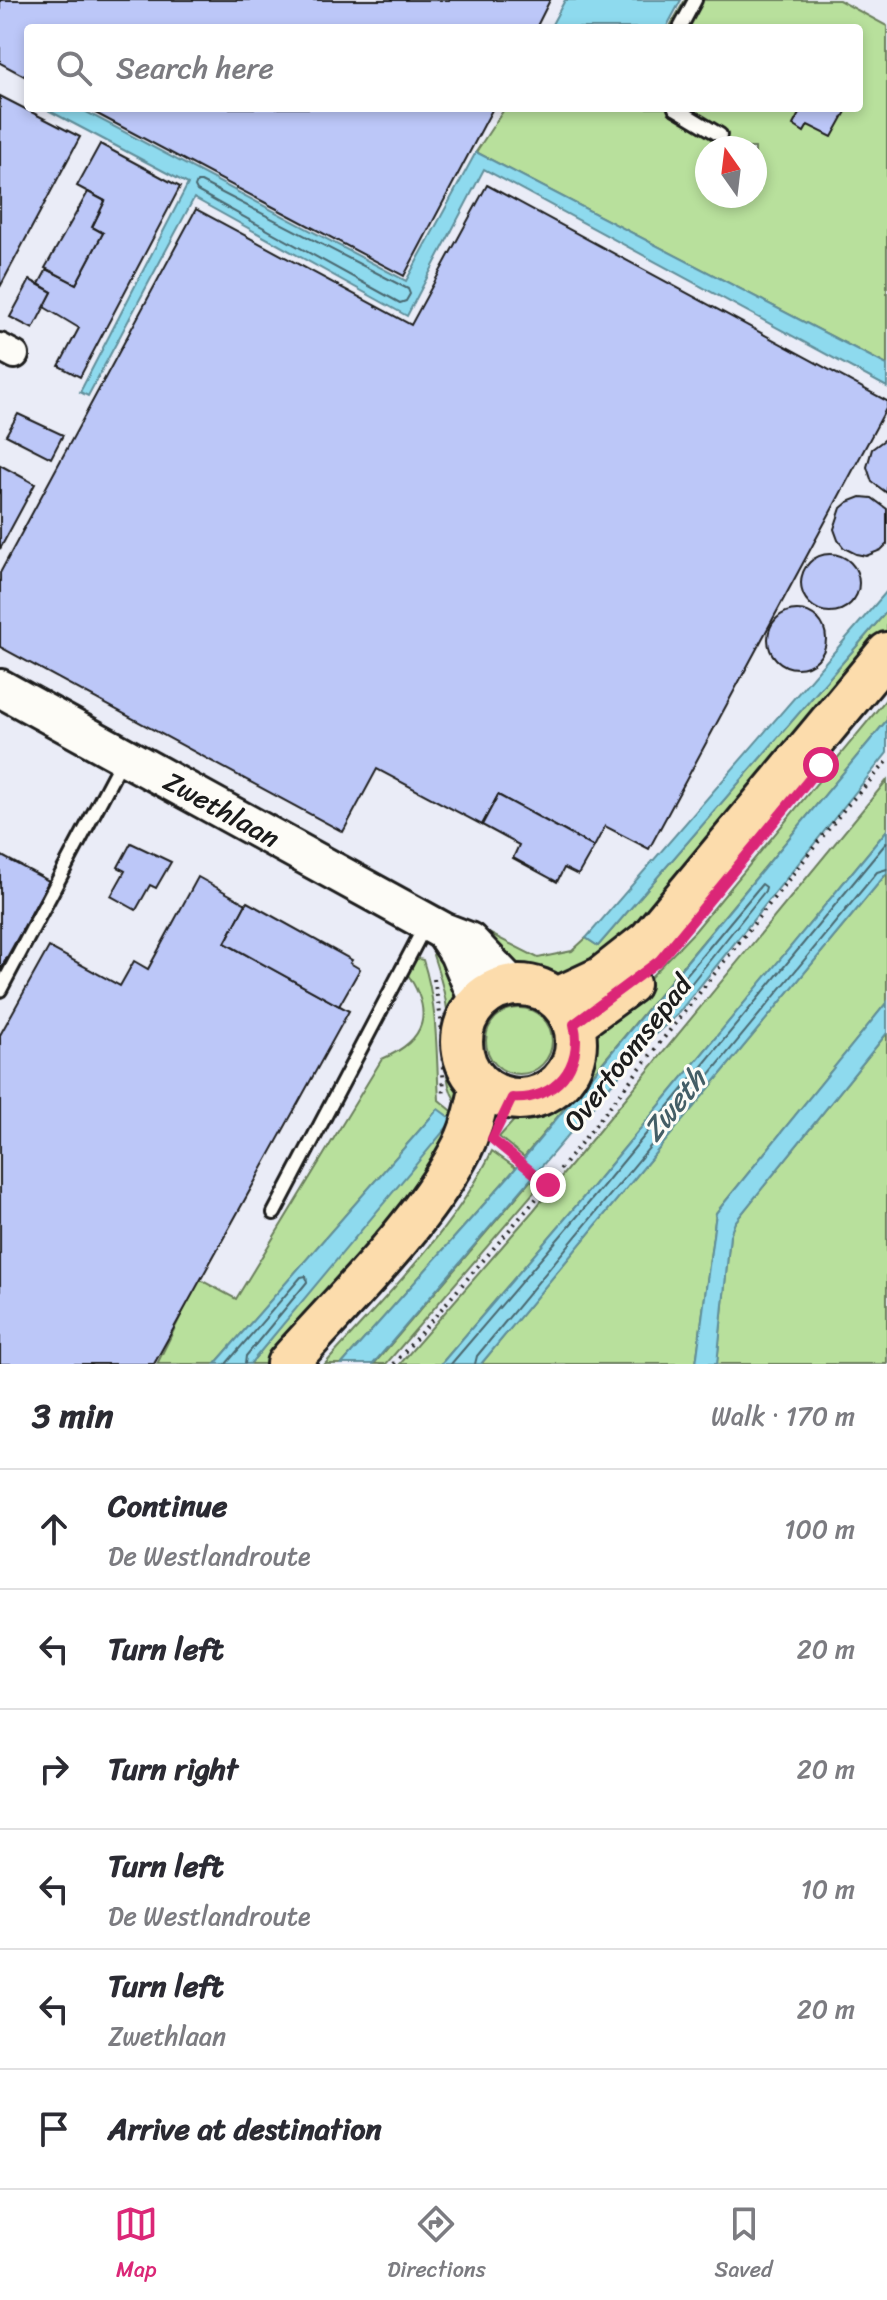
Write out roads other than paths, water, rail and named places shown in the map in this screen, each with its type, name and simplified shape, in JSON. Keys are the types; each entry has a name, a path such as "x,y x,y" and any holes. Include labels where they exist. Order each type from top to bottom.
{"main road":[{"path":"566,1011 602,977 649,940 887,653"},
{"path":"566,1011 660,960 887,687"},
{"path":"287,1364 415,1219 459,1153 494,1120 563,1079 576,1053 566,1011 536,986 495,993 464,1025 462,1043 469,1070 494,1120"},
{"path":"317,1364 454,1204 494,1120"}],"street":[{"name":"Zwethlaan","path":"0,688 430,931"},
{"path":"430,931 458,953 495,993"}],"lane":[{"path":"682,24 695,0"},
{"path":"682,112 720,135"},
{"path":"0,990 124,756"},
{"path":"274,1213 430,931"}],"water":[{"path":"565,0 681,0 668,24 552,24"},
{"path":"52,112 87,112 406,281 476,152 887,365 887,387 484,169 407,316 194,198 88,396 80,392 188,184"},
{"path":"887,591 887,611 598,946 586,938"},
{"path":"887,720 887,753 676,1016 651,1038 373,1364 342,1364 510,1175"},
{"name":"Zweth","path":"887,830 887,873 481,1364 441,1364 593,1186"},
{"path":"887,1002 887,1033 735,1222 730,1235 717,1364 696,1364 716,1213"},
{"path":"438,1109 453,1120 250,1364 215,1364"}]}
